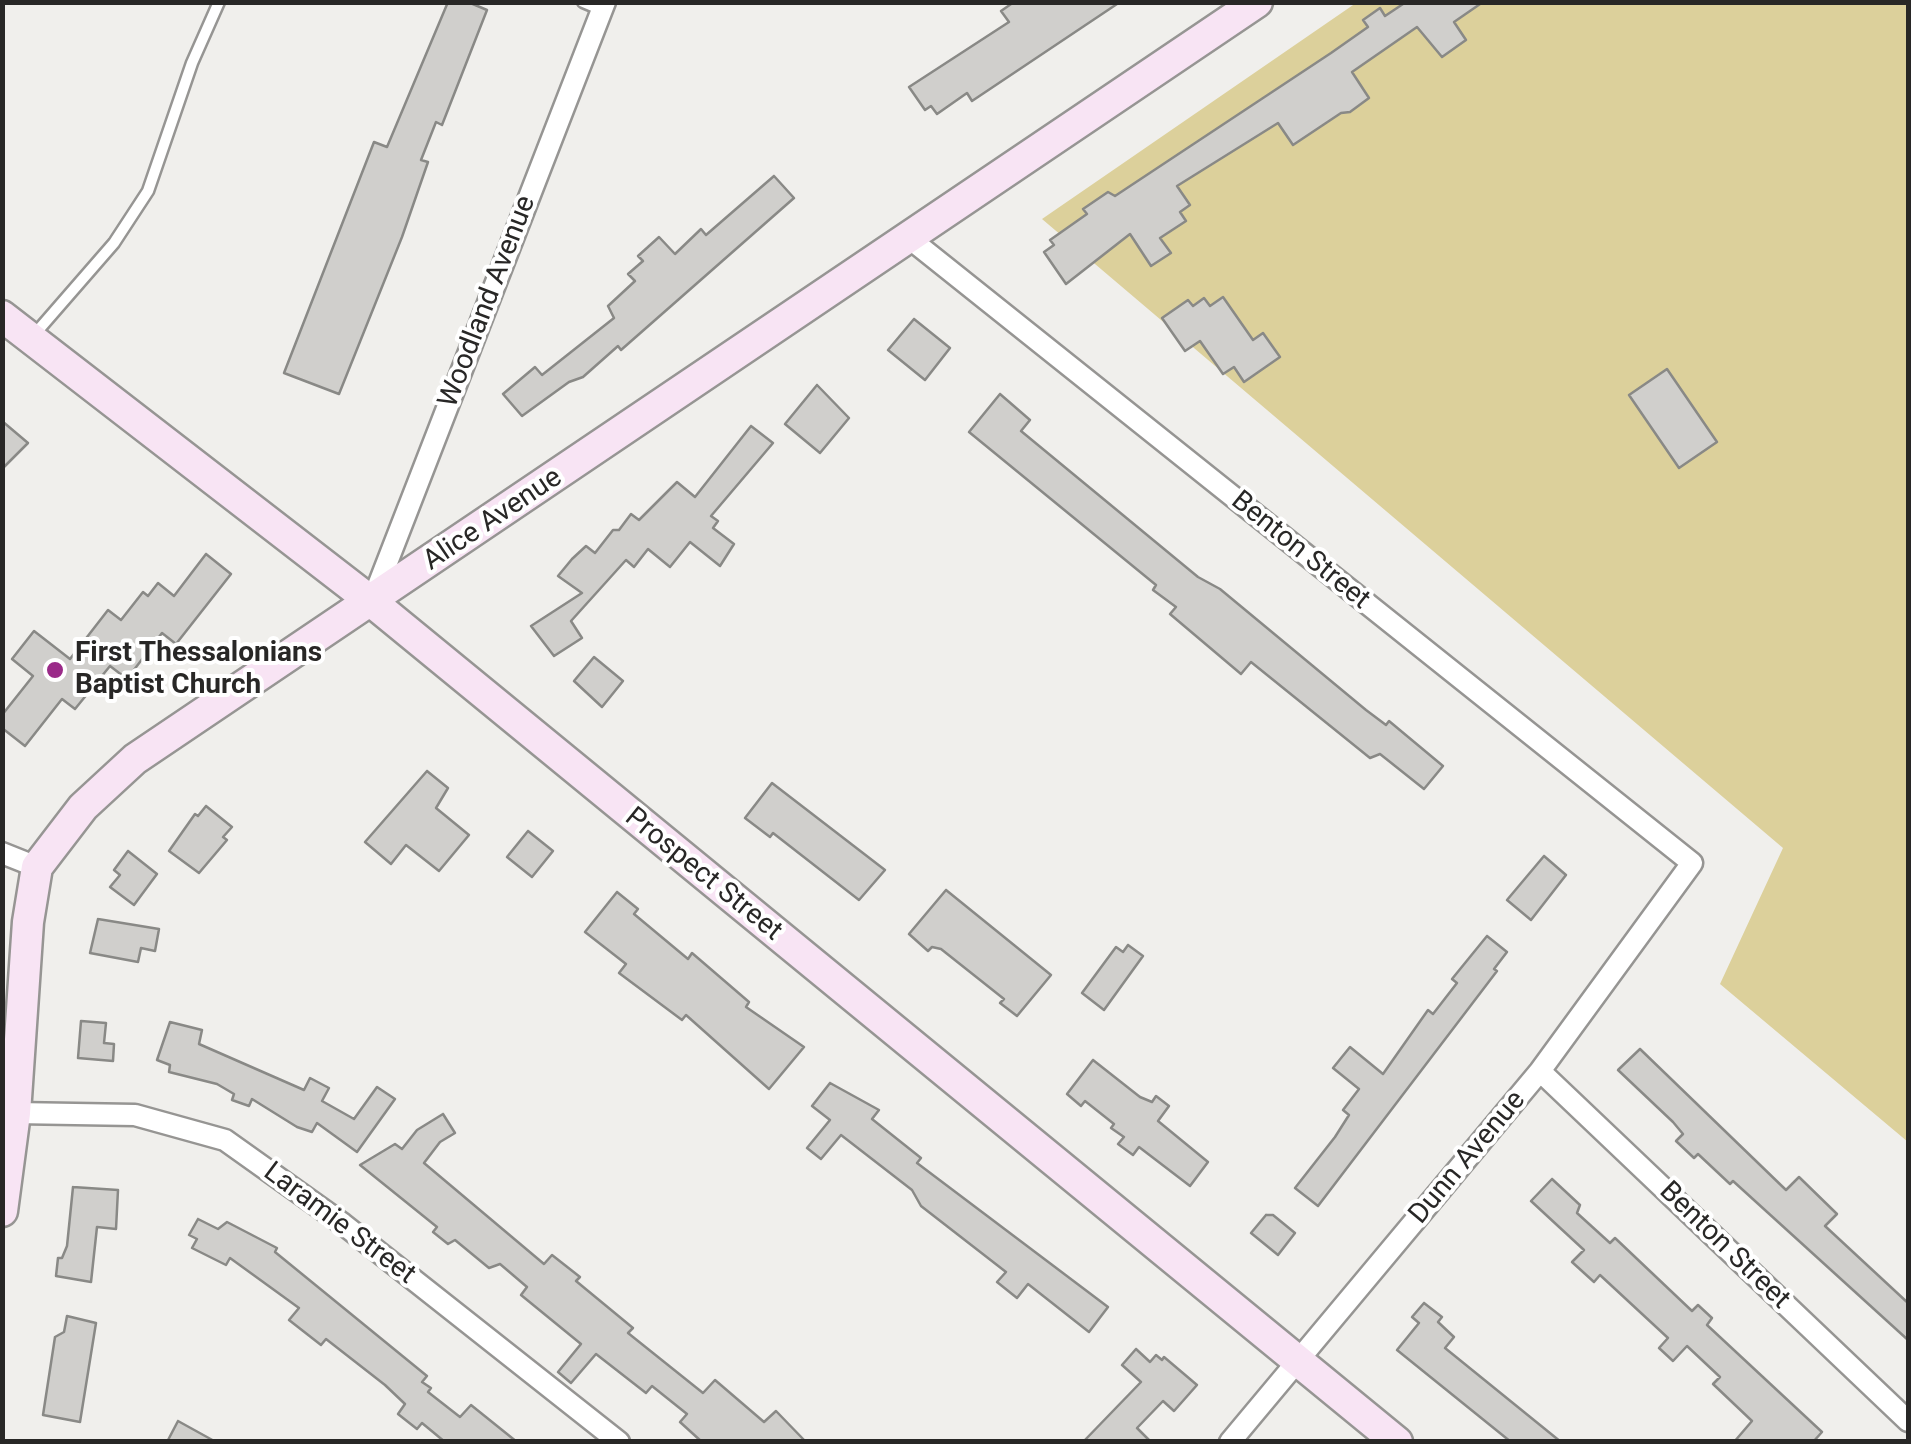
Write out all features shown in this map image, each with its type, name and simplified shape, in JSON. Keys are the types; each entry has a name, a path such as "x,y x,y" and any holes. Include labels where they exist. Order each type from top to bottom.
{"street":[{"name":"Alice Avenue","path":"2,1211 15,1114 28,922 37,868 83,807 134,760 1257,2"},
{"name":"Woodland Avenue","path":"372,602 596,5"},
{"name":"Benton Street","path":"909,238 1692,863"},
{"name":"Prospect Street","path":"2,316 372,602 1397,1442"},
{"path":"2,853 37,868"},
{"name":"Dunn Avenue","path":"1230,1442 1540,1071 1692,863"},
{"name":"Benton Street","path":"1540,1071 1908,1421"},
{"name":"Laramie Street","path":"15,1114 135,1115 225,1140 343,1224 619,1442"}],"lane":[{"path":"30,339 114,244 148,191 218,2"}],"shaded area":[{"path":"1356,3 1908,3 1908,1142 1720,984 1783,848 1042,219"}],"building":[{"path":"448,2 468,2 487,10 442,125 436,122 421,160 428,162 402,237 339,394 284,373 374,142 387,147"},
{"path":"1014,2 1120,2 972,101 967,93 937,114 931,106 925,110 909,87 1009,22 1001,11"},
{"path":"1406,2 1483,2 1454,22 1466,40 1442,57 1417,27 1352,72 1369,98 1350,112 1341,113 1293,145 1278,123 1177,186 1190,205 1180,212 1186,221 1160,238 1171,253 1151,266 1130,234 1066,284 1044,252 1054,245 1050,240 1087,214 1083,209 1108,192 1115,196 1331,53 1368,27 1363,20 1380,8 1385,16"},
{"path":"774,176 794,198 621,350 618,346 583,377 569,382 522,416 503,394 535,367 542,375 614,318 608,306 635,281 628,274 643,261 638,256 659,237 675,254 701,229 706,235"},
{"path":"1223,297 1253,340 1263,333 1280,357 1244,382 1234,367 1223,374 1200,341 1185,351 1162,318 1188,300 1193,306 1204,298 1210,306"},
{"path":"914,319 950,348 925,380 888,350"},
{"path":"1667,369 1717,442 1679,468 1629,395"},
{"path":"817,385 849,418 820,453 785,424"},
{"path":"1000,394 1030,420 1021,431 1198,577 1220,589 1366,710 1386,725 1389,721 1443,766 1424,789 1380,754 1370,758 1251,662 1241,674 1170,614 1176,607 1153,590 1156,585 969,432"},
{"path":"2,421 28,443 2,469"},
{"path":"751,426 773,443 711,516 718,521 713,528 734,544 720,566 690,542 670,567 648,549 634,567 626,560 571,621 582,638 554,656 531,626 582,593 558,576 572,559 586,546 595,553 631,514 639,520 677,482 695,497"},
{"path":"206,554 231,574 176,644 162,633 127,679 110,666 75,709 62,699 25,746 2,728 2,715 33,676 12,659 34,631 70,659 108,610 121,620 143,592 148,596 158,583 174,596"},
{"path":"594,657 623,681 602,707 574,681"},
{"path":"427,771 448,788 436,808 469,835 439,871 406,845 391,864 365,842"},
{"path":"772,783 885,870 859,900 773,833 770,837 745,818"},
{"path":"206,806 232,827 223,837 227,840 199,873 169,851 195,814 198,816"},
{"path":"528,831 553,851 532,877 507,857"},
{"path":"128,851 157,874 134,905 110,887 120,875 114,870"},
{"path":"1544,856 1566,875 1531,920 1507,900"},
{"path":"946,890 1051,975 1017,1016 1000,1003 1004,999 941,949 932,947 928,951 909,934"},
{"path":"617,892 638,909 634,914 688,959 692,953 749,1002 746,1007 804,1047 769,1089 686,1015 682,1020 619,973 626,964 585,932"},
{"path":"98,919 159,929 155,951 141,948 138,962 90,953"},
{"path":"1487,936 1507,952 1494,969 1497,971 1318,1206 1295,1188 1335,1137 1349,1115 1343,1110 1359,1089 1333,1068 1350,1047 1383,1074 1428,1010 1433,1014 1457,983 1452,979"},
{"path":"1128,945 1143,956 1104,1010 1082,993 1116,947 1123,952"},
{"path":"81,1021 106,1023 104,1043 114,1044 113,1061 78,1058"},
{"path":"170,1022 202,1030 199,1044 304,1090 310,1078 329,1088 322,1101 354,1119 377,1087 395,1099 357,1152 317,1123 312,1132 297,1127 252,1099 249,1106 232,1100 234,1094 217,1084 169,1072 170,1065 157,1060"},
{"path":"1640,1049 1786,1190 1799,1177 1837,1214 1825,1226 1908,1303 1908,1340 1733,1181 1730,1184 1698,1154 1694,1158 1676,1141 1683,1134 1618,1070"},
{"path":"1093,1060 1140,1097 1152,1102 1156,1096 1169,1106 1158,1121 1208,1162 1190,1186 1139,1147 1133,1155 1118,1144 1124,1137 1111,1128 1114,1124 1085,1101 1081,1106 1067,1094"},
{"path":"830,1083 879,1110 872,1119 921,1158 917,1163 1108,1307 1089,1332 1028,1284 1017,1298 997,1282 1006,1272 921,1206 912,1190 841,1135 821,1159 807,1148 830,1120 812,1106"},
{"path":"443,1114 455,1133 440,1142 424,1163 544,1264 552,1255 580,1277 576,1281 633,1328 628,1333 703,1393 715,1380 764,1422 776,1411 806,1442 702,1442 680,1422 687,1414 652,1386 646,1393 596,1354 571,1383 558,1372 581,1344 521,1295 527,1287 500,1264 489,1268 455,1240 448,1244 433,1232 437,1227 360,1165 395,1144 402,1149 417,1130"},
{"path":"1552,1179 1580,1205 1577,1213 1610,1243 1615,1238 1692,1311 1698,1305 1712,1318 1707,1325 1822,1432 1813,1442 1734,1442 1752,1421 1713,1384 1720,1377 1687,1346 1673,1361 1659,1348 1668,1338 1600,1275 1594,1282 1572,1262 1584,1250 1531,1201"},
{"path":"73,1187 118,1190 116,1229 97,1227 91,1282 56,1276 58,1258 62,1258 67,1246"},
{"path":"1266,1215 1273,1215 1295,1233 1278,1255 1251,1233"},
{"path":"198,1219 218,1229 227,1222 277,1248 275,1252 427,1376 422,1382 431,1388 428,1392 460,1417 471,1405 517,1442 445,1442 422,1423 417,1429 398,1414 405,1404 385,1385 326,1339 321,1345 289,1320 299,1308 230,1258 226,1265 192,1248 197,1239 189,1235"},
{"path":"1424,1303 1442,1317 1438,1322 1454,1337 1445,1348 1561,1442 1511,1442 1397,1350 1419,1323 1412,1317"},
{"path":"67,1316 96,1323 80,1422 43,1415 55,1337 64,1332"},
{"path":"1136,1349 1150,1362 1156,1355 1162,1360 1164,1357 1197,1385 1174,1411 1163,1401 1137,1428 1151,1442 1083,1442 1141,1382 1122,1365"},
{"path":"178,1421 216,1442 167,1442"}],"place":[{"name":"First Thessalonians Baptist Church","path":"55,670"}]}
